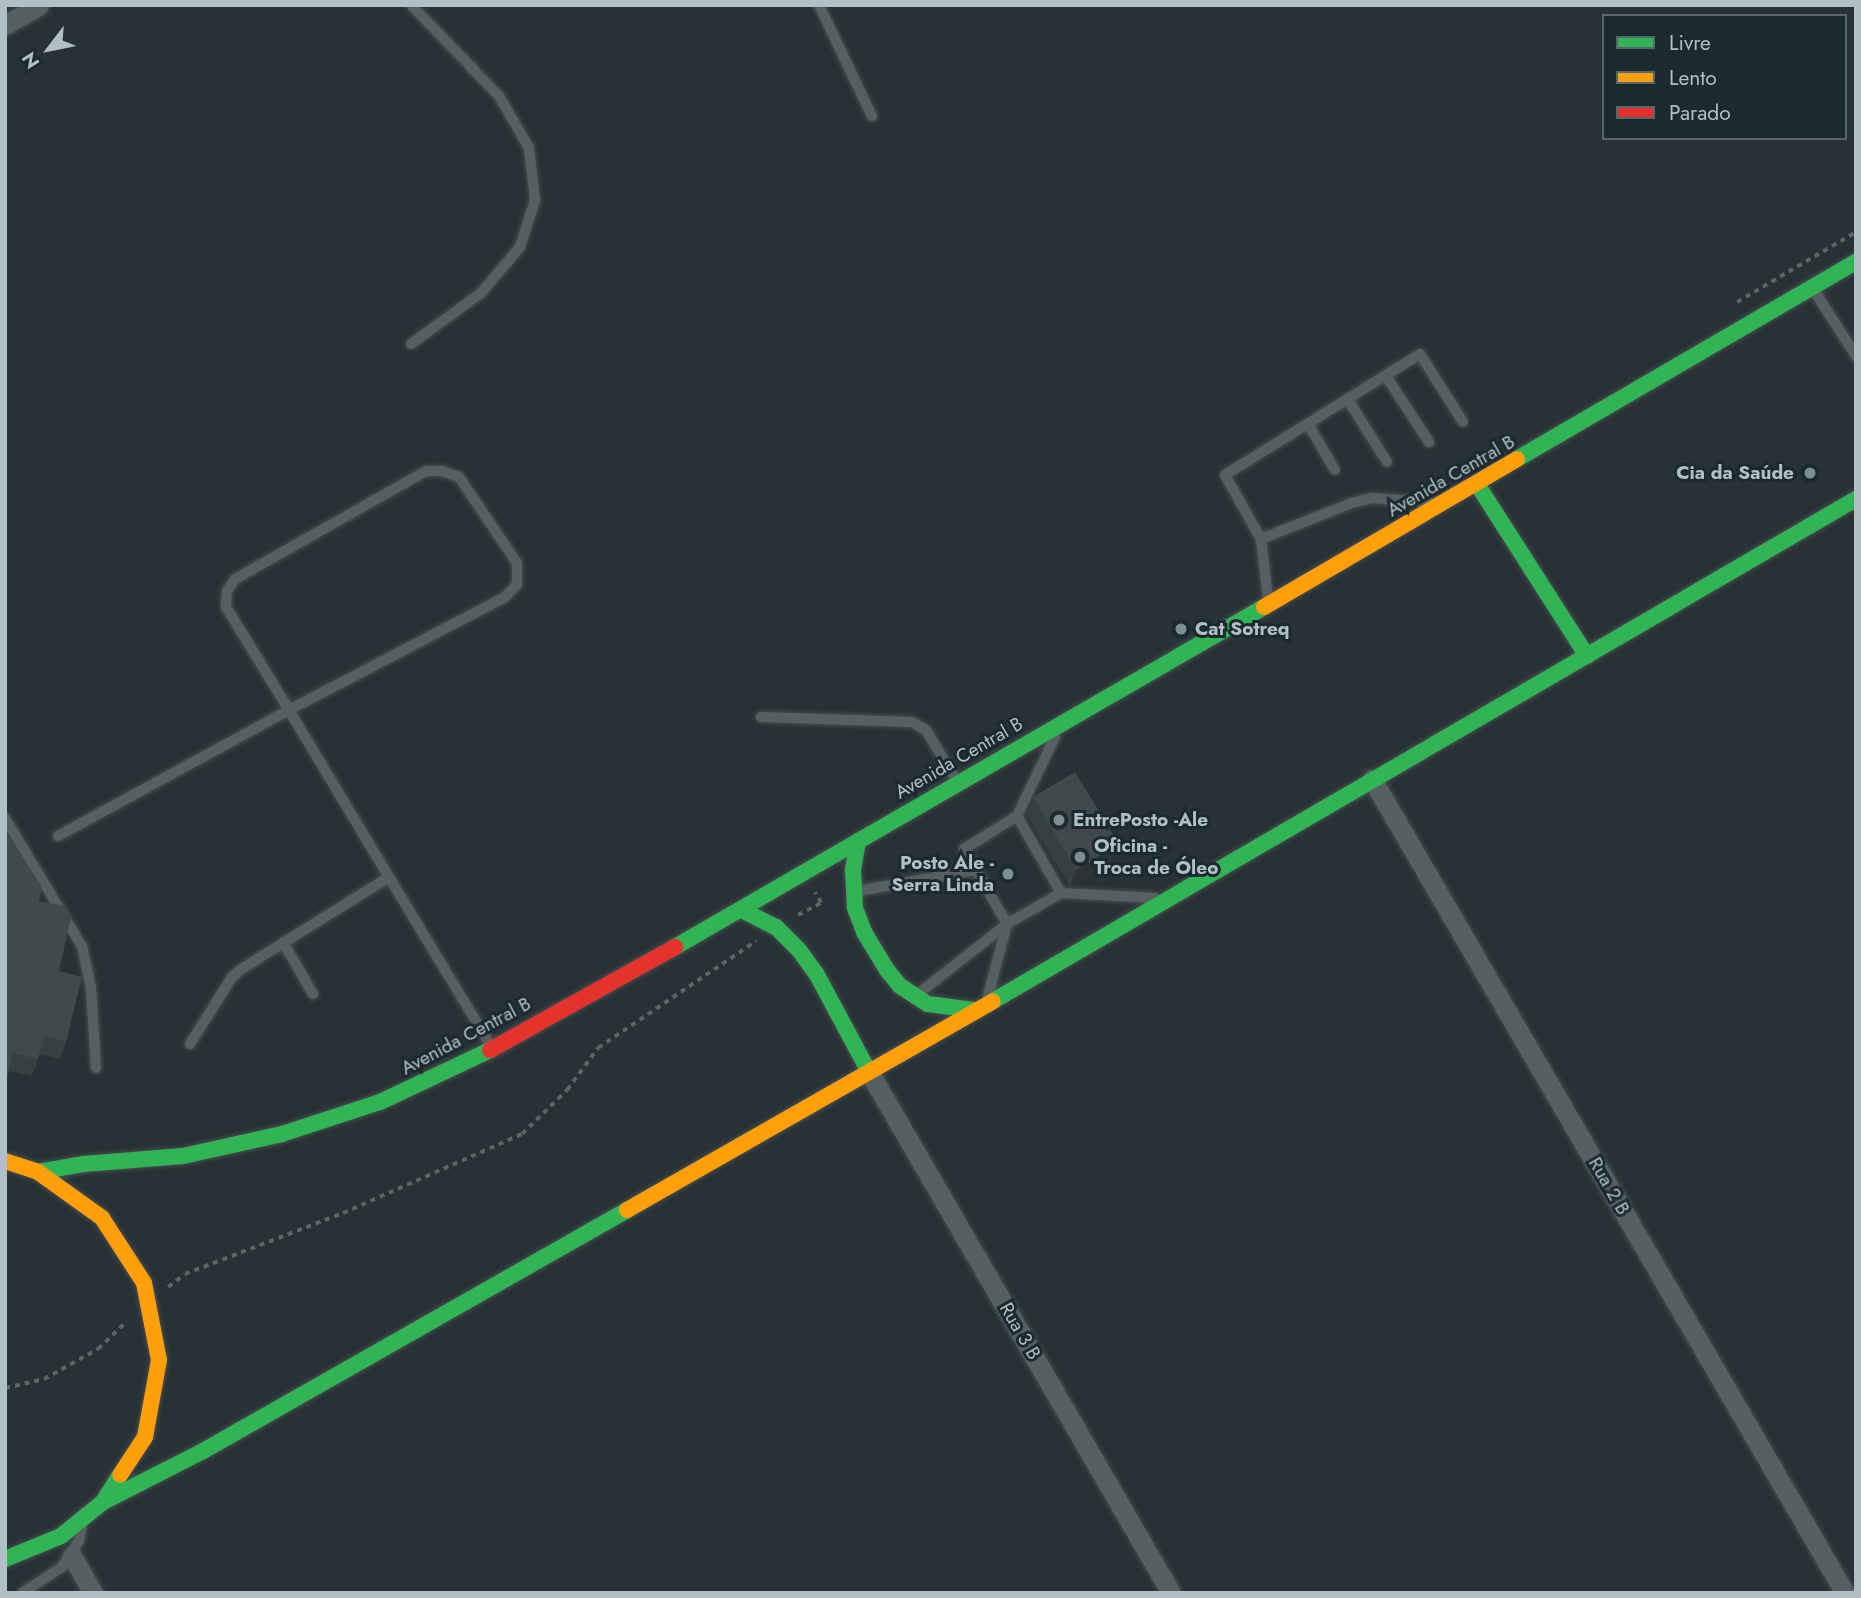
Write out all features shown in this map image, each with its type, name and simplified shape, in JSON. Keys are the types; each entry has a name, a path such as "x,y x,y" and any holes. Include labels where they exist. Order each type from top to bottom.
{"main road":[{"name":"Avenida Central B","path":"38,1172 84,1164 183,1156 282,1134 405,1092 492,1048 742,910 1269,606 1856,262"},
{"path":"1477,484 1587,656"},
{"name":"Avenida Central B","path":"5,1559 38,1548 83,1520 103,1502 226,1438 980,1007 1856,499"},
{"path":"858,841 853,892 864,932 887,970 900,986 929,1004 980,1007"},
{"path":"742,910 776,927 799,950 816,973 868,1070"},
{"name":"Avenida Central B","path":"5,1161 38,1172 102,1218 144,1283 159,1360 145,1437 103,1502"}],"street":[{"path":"5,25 39,5"},
{"name":"Rua 2 B","path":"1372,779 1845,1593"},
{"name":"Rua 3 B","path":"868,1070 1171,1593"},
{"path":"72,1556 93,1593"}],"lane":[{"path":"411,5 499,96 529,148 535,200 520,247 481,293 411,344"},
{"path":"819,5 872,116"},
{"path":"1813,289 1856,356"},
{"path":"1269,606 1261,539 1225,475 1420,354 1463,422"},
{"path":"1386,376 1429,442"},
{"path":"1348,400 1387,462"},
{"path":"1308,424 1335,470"},
{"path":"58,836 289,710 505,597 517,584 517,563 459,477 442,471 426,471 235,579 227,591 226,607 289,710 492,1048"},
{"path":"1261,539 1352,503 1372,498 1444,504"},
{"path":"761,717 912,722 926,730 958,783"},
{"path":"980,1007 1007,924 965,856 964,849 1017,816 1062,724"},
{"path":"1017,816 1061,893"},
{"path":"5,818 82,946 91,989 96,1068"},
{"path":"853,892 975,870"},
{"path":"190,1044 232,977 283,942 389,877"},
{"path":"915,997 1007,924 1061,893 1167,898"},
{"path":"283,942 313,994"},
{"path":"22,1593 62,1567 72,1556 79,1541 83,1520"}],"building":[{"path":"1075,772 1119,844 1076,870 1033,797"},
{"path":"5,830 42,887 39,901 65,906 71,918 59,971 82,977 66,1042 44,1036 38,1059 13,1053 5,1086"}],"traffic: fast":[{"path":"1517,459 1856,262"},
{"path":"1477,484 1587,656"},
{"path":"993,1001 1856,499"},
{"path":"675,947 1264,607"},
{"path":"858,841 853,870 855,908 864,932 887,970 900,986 928,1004 974,1010"},
{"path":"742,910 776,927 799,950 816,973 868,1070"},
{"path":"38,1172 84,1164 183,1156 282,1134 380,1102 490,1050"},
{"path":"103,1502 203,1451 627,1210"},
{"path":"5,1559 61,1536 103,1502 120,1475"}],"traffic: slow":[{"path":"1264,607 1517,459"},
{"path":"627,1210 993,1001"},
{"path":"5,1161 38,1172 102,1218 144,1283 159,1360 145,1437 120,1475"}],"traffic: jam":[{"path":"490,1050 675,947"}],"place":[{"name":"Cia da Saúde","path":"1810,473"},
{"name":"Cat Sotreq","path":"1181,629"},
{"name":"EntrePosto -Ale","path":"1059,820"},
{"name":"Oficina - Troca de Óleo","path":"1080,857"},
{"name":"Posto Ale - Serra Linda","path":"1008,874"}]}
